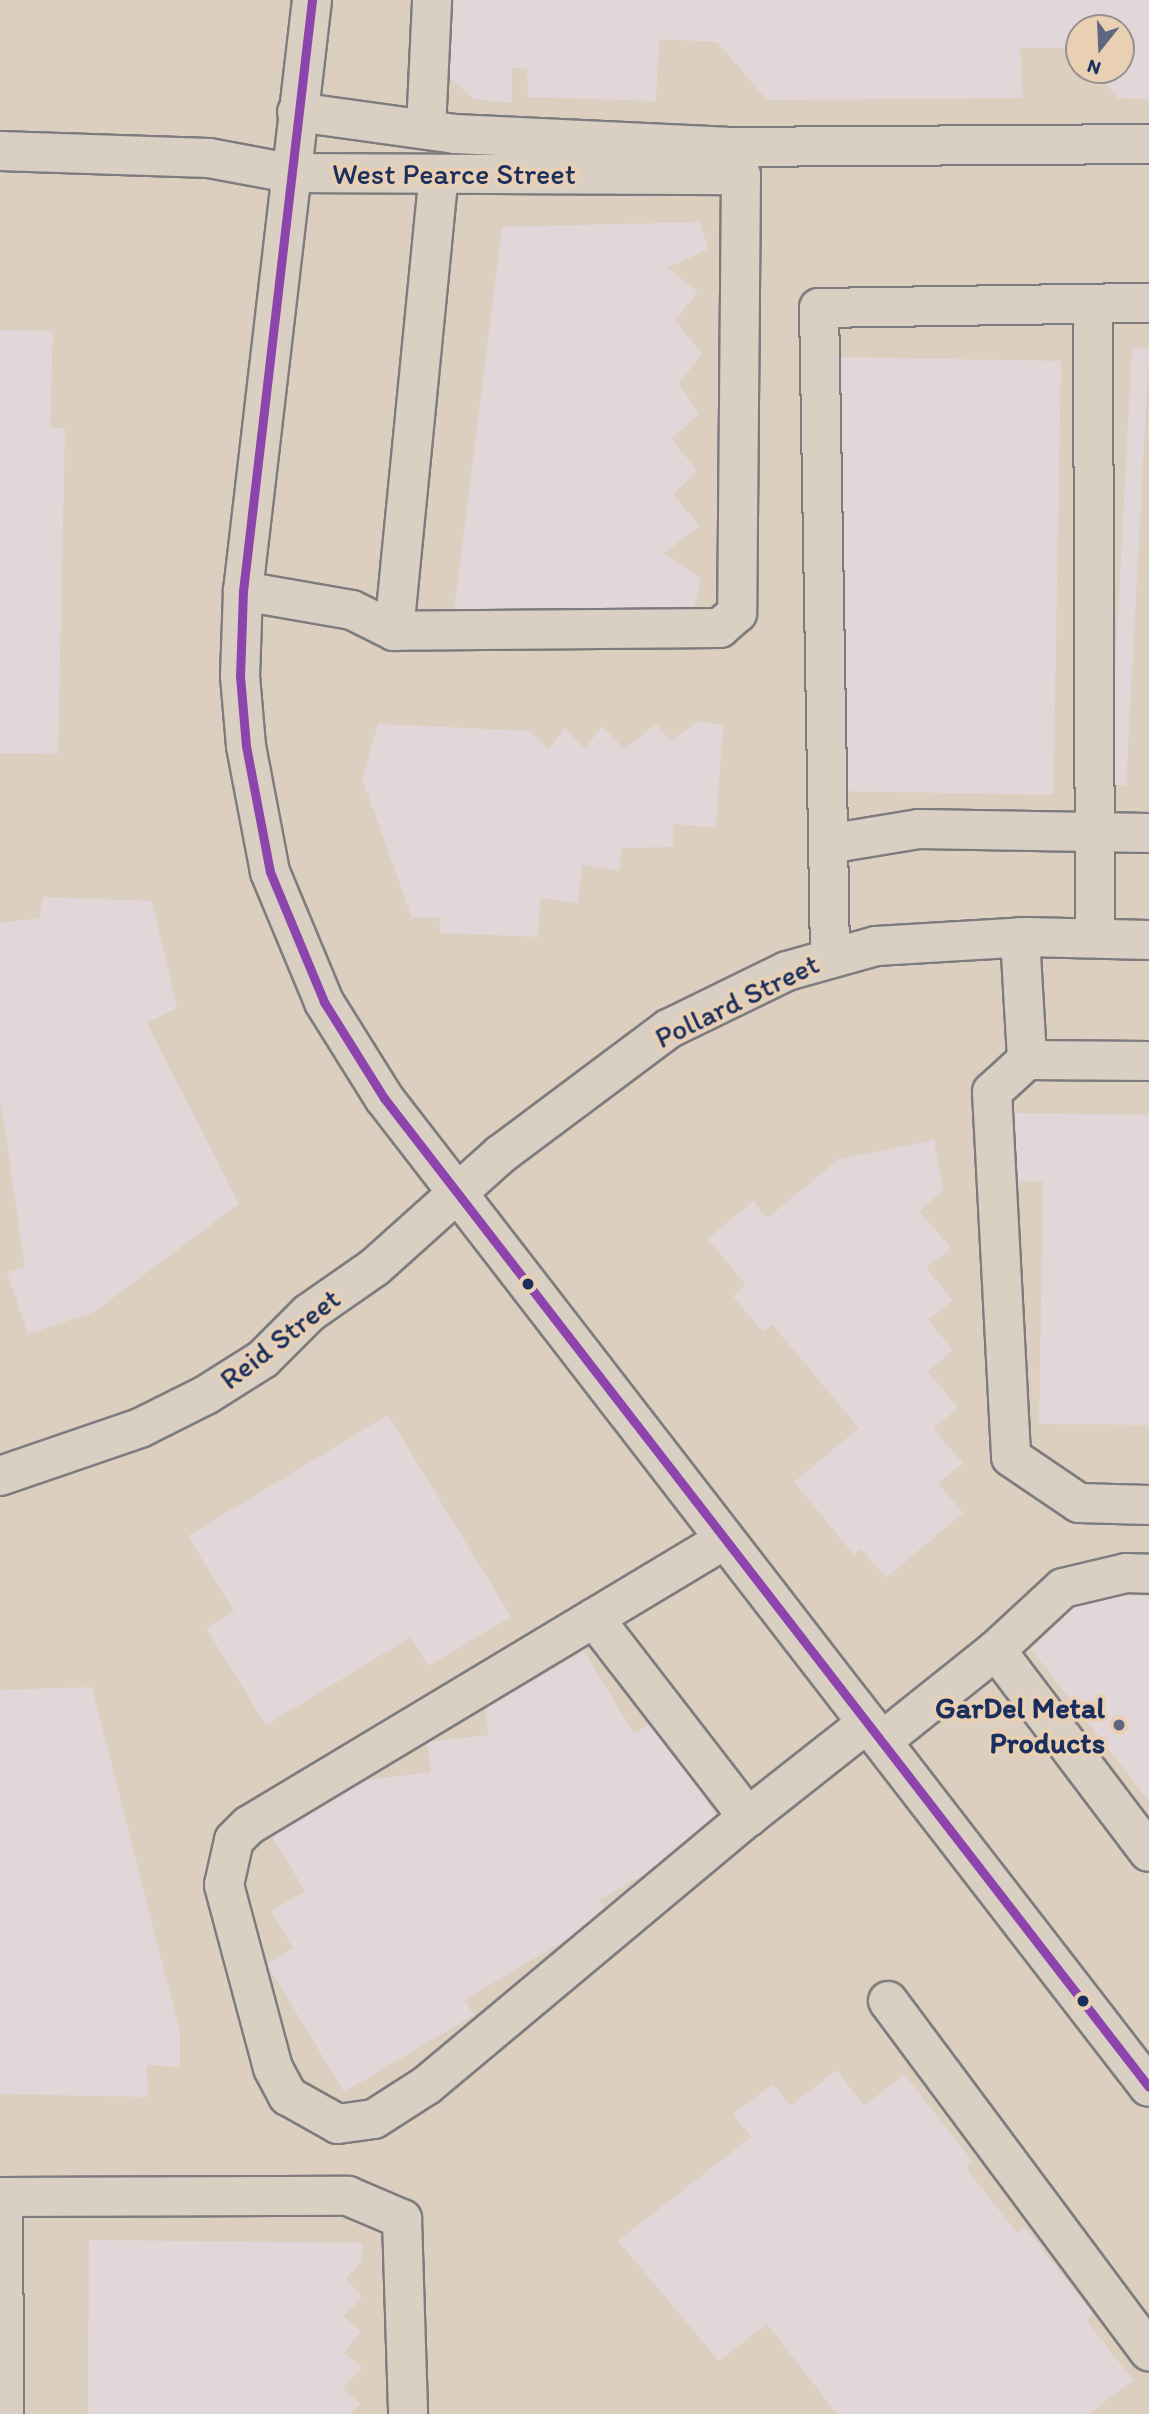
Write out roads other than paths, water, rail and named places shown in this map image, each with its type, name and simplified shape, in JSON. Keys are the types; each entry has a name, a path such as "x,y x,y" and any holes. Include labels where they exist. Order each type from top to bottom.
{"street":[{"path":"312,0 289,173 243,591 240,676 246,746 270,872 324,1002 384,1098 1149,2087"},
{"path":"426,130 432,0"},
{"path":"298,112 426,130 726,148 1149,144"},
{"name":"West Pearce Street","path":"0,151 209,158 289,173 741,175 737,613 720,628 394,631"},
{"path":"243,591 352,610 394,631 439,174"},
{"path":"830,955 819,308 1149,303"},
{"path":"1093,304 1095,938"},
{"path":"828,844 919,829 1149,833"},
{"path":"1020,937 1027,1060"},
{"name":"Pollard Street","path":"457,1191 668,1029 830,955 876,946 1020,937 1149,940"},
{"path":"1149,1061 1027,1060 992,1092 1011,1457 1080,1503 1149,1505"},
{"name":"Reid Street","path":"0,1476 140,1428 206,1395 263,1359 457,1191"},
{"path":"724,1540 249,1825 234,1840 224,1885 273,2068 288,2096 338,2124 374,2119 426,2085 748,1817 996,1650 1063,1588 1126,1573 1149,1574"},
{"path":"594,1618 748,1817"},
{"path":"996,1650 1149,1852"},
{"path":"888,2001 1149,2351"},
{"path":"4,2414 2,2197 348,2196 402,2219 408,2414"}],"place":[{"name":"GarDel Metal Products","path":"1119,1725"}]}
